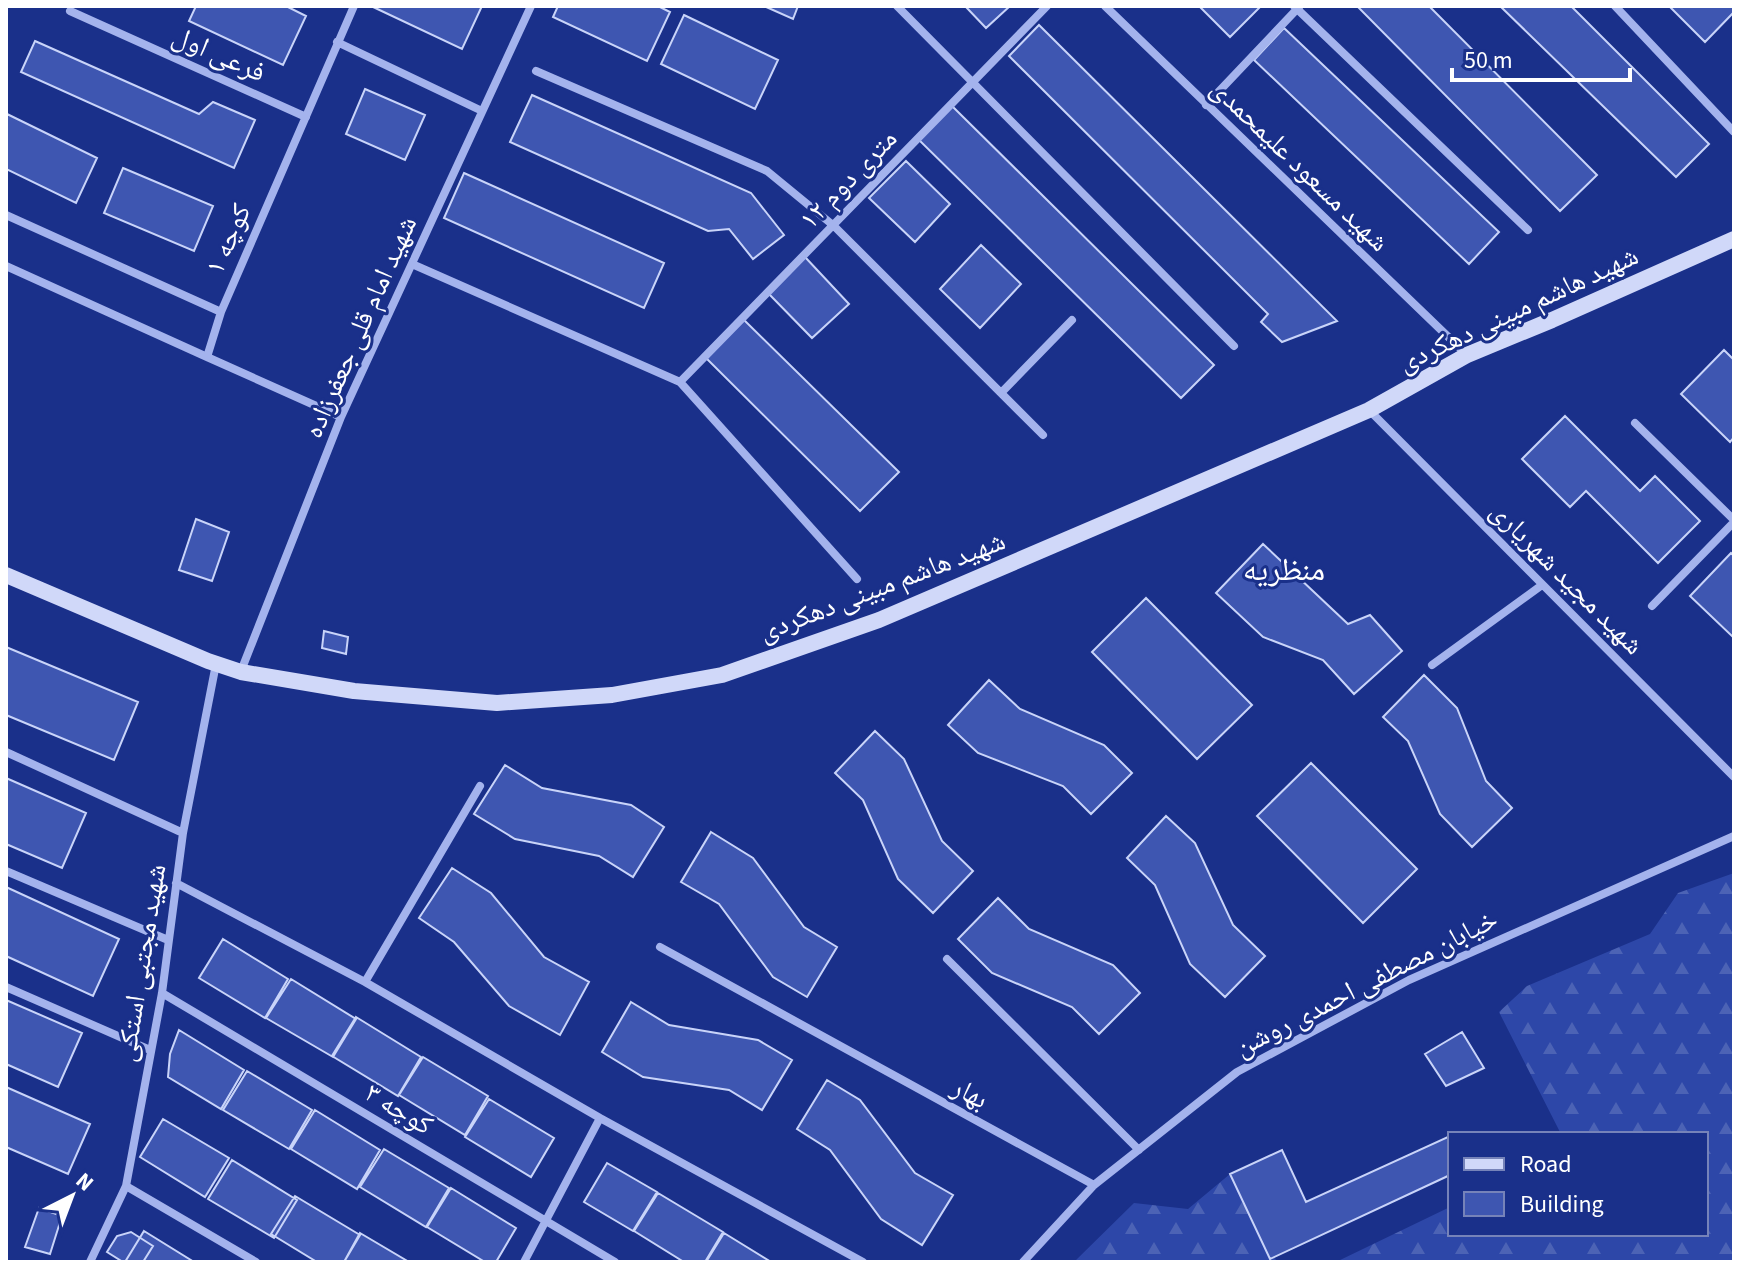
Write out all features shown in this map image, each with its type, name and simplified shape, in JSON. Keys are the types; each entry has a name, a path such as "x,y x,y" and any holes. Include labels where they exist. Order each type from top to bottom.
{"main road":[{"name":"شهید هاشم مبینی دهکردی","path":"6,575 216,664 241,672 354,691 497,703 612,695 722,675 879,620 1369,410 1467,355 1734,239"}],"street":[{"name":"کوچه ۱","path":"207,357 221,312 354,6"},
{"name":"شهید امام قلی جعفرزاده","path":"241,672 341,417 531,6"},
{"path":"897,6 1234,346"},
{"name":"۱۲ متری دوم","path":"680,382 1047,6"},
{"name":"شهید مسعود علیمحمدی","path":"1105,6 1467,355"},
{"path":"1615,6 1734,132"},
{"path":"1206,105 1297,7 1528,230"},
{"name":"فرعی اول","path":"70,11 306,117"},
{"path":"337,42 482,111"},
{"path":"536,71 767,171 834,226 1043,435"},
{"path":"6,215 221,312"},
{"path":"412,264 680,382 857,579"},
{"path":"6,266 341,417"},
{"path":"1001,393 1072,320"},
{"name":"شهید مجید شهریاری","path":"1369,410 1734,777"},
{"path":"1635,423 1734,521 1652,606"},
{"path":"1432,665 1542,585"},
{"name":"شهید مجتبی استکی","path":"90,1262 126,1186 162,993 183,833 216,664"},
{"path":"6,752 183,833"},
{"path":"365,982 480,786"},
{"name":"خیابان مصطفی احمدی روشن","path":"1023,1262 1094,1185 1237,1072 1409,980 1734,836"},
{"path":"6,871 168,940"},
{"path":"176,883 365,982 600,1118 863,1262"},
{"name":"بهار","path":"660,947 1094,1185"},
{"path":"947,959 1139,1150"},
{"path":"6,987 150,1050"},
{"name":"کوچه ۳","path":"162,993 615,1262"},
{"path":"524,1262 600,1118"},
{"path":"126,1186 256,1262"}],"green space":[{"path":"1734,873 1734,1262 1336,1262 1448,1208 1448,1236 1708,1236 1708,1132 1560,1132 1499,1012 1527,986 1650,934 1678,893"},
{"path":"1230,1174 1277,1262 1074,1262 1134,1203 1188,1209"}],"building":[{"path":"196,6 286,6 306,16 283,65 189,21"},
{"path":"371,6 482,6 462,49"},
{"path":"558,6 658,6 670,12 647,61 553,17"},
{"path":"764,6 798,6 793,19"},
{"path":"965,6 1010,6 986,28"},
{"path":"1199,6 1261,6 1230,37"},
{"path":"1357,6 1429,6 1597,175 1560,211"},
{"path":"1500,6 1571,6 1709,144 1676,177"},
{"path":"1669,6 1734,6 1734,12 1705,42"},
{"path":"684,15 778,60 755,109 661,64"},
{"path":"1039,25 1337,321 1282,342 1261,322 1268,314 1009,56"},
{"path":"1284,28 1499,232 1469,264 1254,60"},
{"path":"35,41 199,114 213,102 255,120 234,168 21,72"},
{"path":"365,89 425,115 405,160 346,134"},
{"path":"532,95 751,193 784,235 753,259 729,229 708,231 510,142"},
{"path":"950,104 1214,365 1181,398 917,138"},
{"path":"7,114 97,158 76,203 6,169"},
{"path":"906,161 950,204 915,242 869,198"},
{"path":"123,168 213,206 194,251 104,213"},
{"path":"464,173 664,263 644,308 444,218"},
{"path":"981,245 1021,284 980,328 940,289"},
{"path":"805,257 849,304 812,338 767,292"},
{"path":"741,317 899,472 860,511 703,355"},
{"path":"1724,350 1734,360 1734,437 1730,442 1681,394"},
{"path":"1565,416 1640,491 1655,476 1700,521 1658,563 1586,491 1570,507 1522,459"},
{"path":"196,519 229,532 212,581 179,570"},
{"path":"1263,544 1348,624 1370,615 1402,651 1354,694 1323,660 1263,637 1216,593"},
{"path":"1731,553 1734,556 1734,638 1690,596"},
{"path":"1146,598 1252,705 1197,759 1092,652"},
{"path":"324,631 348,637 346,654 322,648"},
{"path":"6,647 138,702 114,760 6,715"},
{"path":"1424,675 1457,708 1486,781 1512,808 1472,847 1440,814 1408,741 1383,717"},
{"path":"989,680 1020,709 1104,745 1132,773 1091,814 1063,786 978,753 948,725"},
{"path":"875,731 904,759 942,841 973,871 933,913 898,879 863,800 835,773"},
{"path":"1311,763 1417,869 1363,923 1257,816"},
{"path":"505,765 542,788 631,805 664,827 633,877 599,856 515,839 474,814"},
{"path":"6,778 86,813 62,868 6,844"},
{"path":"1166,816 1195,843 1233,925 1265,956 1225,997 1190,964 1155,885 1127,858"},
{"path":"711,832 753,858 804,927 837,947 807,997 773,977 719,904 681,882"},
{"path":"452,868 491,893 544,957 589,982 560,1035 509,1006 454,942 419,918"},
{"path":"6,887 119,939 93,996 6,956"},
{"path":"998,898 1029,929 1113,965 1140,993 1099,1034 1072,1007 992,973 958,939"},
{"path":"223,939 288,979 265,1018 199,978"},
{"path":"291,979 356,1019 333,1057 266,1018"},
{"path":"6,1000 82,1033 58,1087 6,1064"},
{"path":"631,1002 669,1025 758,1040 792,1060 762,1110 729,1090 643,1077 602,1052"},
{"path":"356,1017 421,1057 398,1096 332,1056"},
{"path":"179,1030 244,1070 221,1109 168,1077 170,1054"},
{"path":"1462,1032 1484,1068 1446,1086 1425,1054"},
{"path":"423,1057 488,1096 465,1135 399,1095"},
{"path":"247,1071 312,1110 289,1149 223,1110"},
{"path":"827,1080 860,1100 915,1173 953,1195 922,1245 881,1219 830,1150 797,1129"},
{"path":"6,1087 90,1124 68,1174 6,1147"},
{"path":"489,1099 554,1138 531,1177 465,1137"},
{"path":"315,1110 380,1150 357,1189 291,1149"},
{"path":"163,1119 229,1158 205,1197 140,1157"},
{"path":"1448,1137 1448,1176 1270,1259 1230,1174 1282,1150 1306,1202"},
{"path":"384,1149 449,1188 426,1227 360,1187"},
{"path":"232,1160 297,1200 274,1238 208,1199"},
{"path":"607,1163 657,1192 633,1231 584,1202"},
{"path":"451,1188 516,1228 496,1262 485,1262 427,1227"},
{"path":"658,1193 723,1232 705,1262 684,1262 634,1231"},
{"path":"295,1196 360,1235 344,1262 317,1262 271,1234"},
{"path":"39,1208 62,1216 50,1254 25,1247"},
{"path":"144,1231 194,1262 125,1262"},
{"path":"131,1232 153,1246 143,1262 123,1262 107,1252 117,1236"},
{"path":"360,1233 409,1262 344,1262"},
{"path":"724,1233 771,1262 706,1262"}],"district":[{"name":"منظریه","path":"1284,570"}]}
